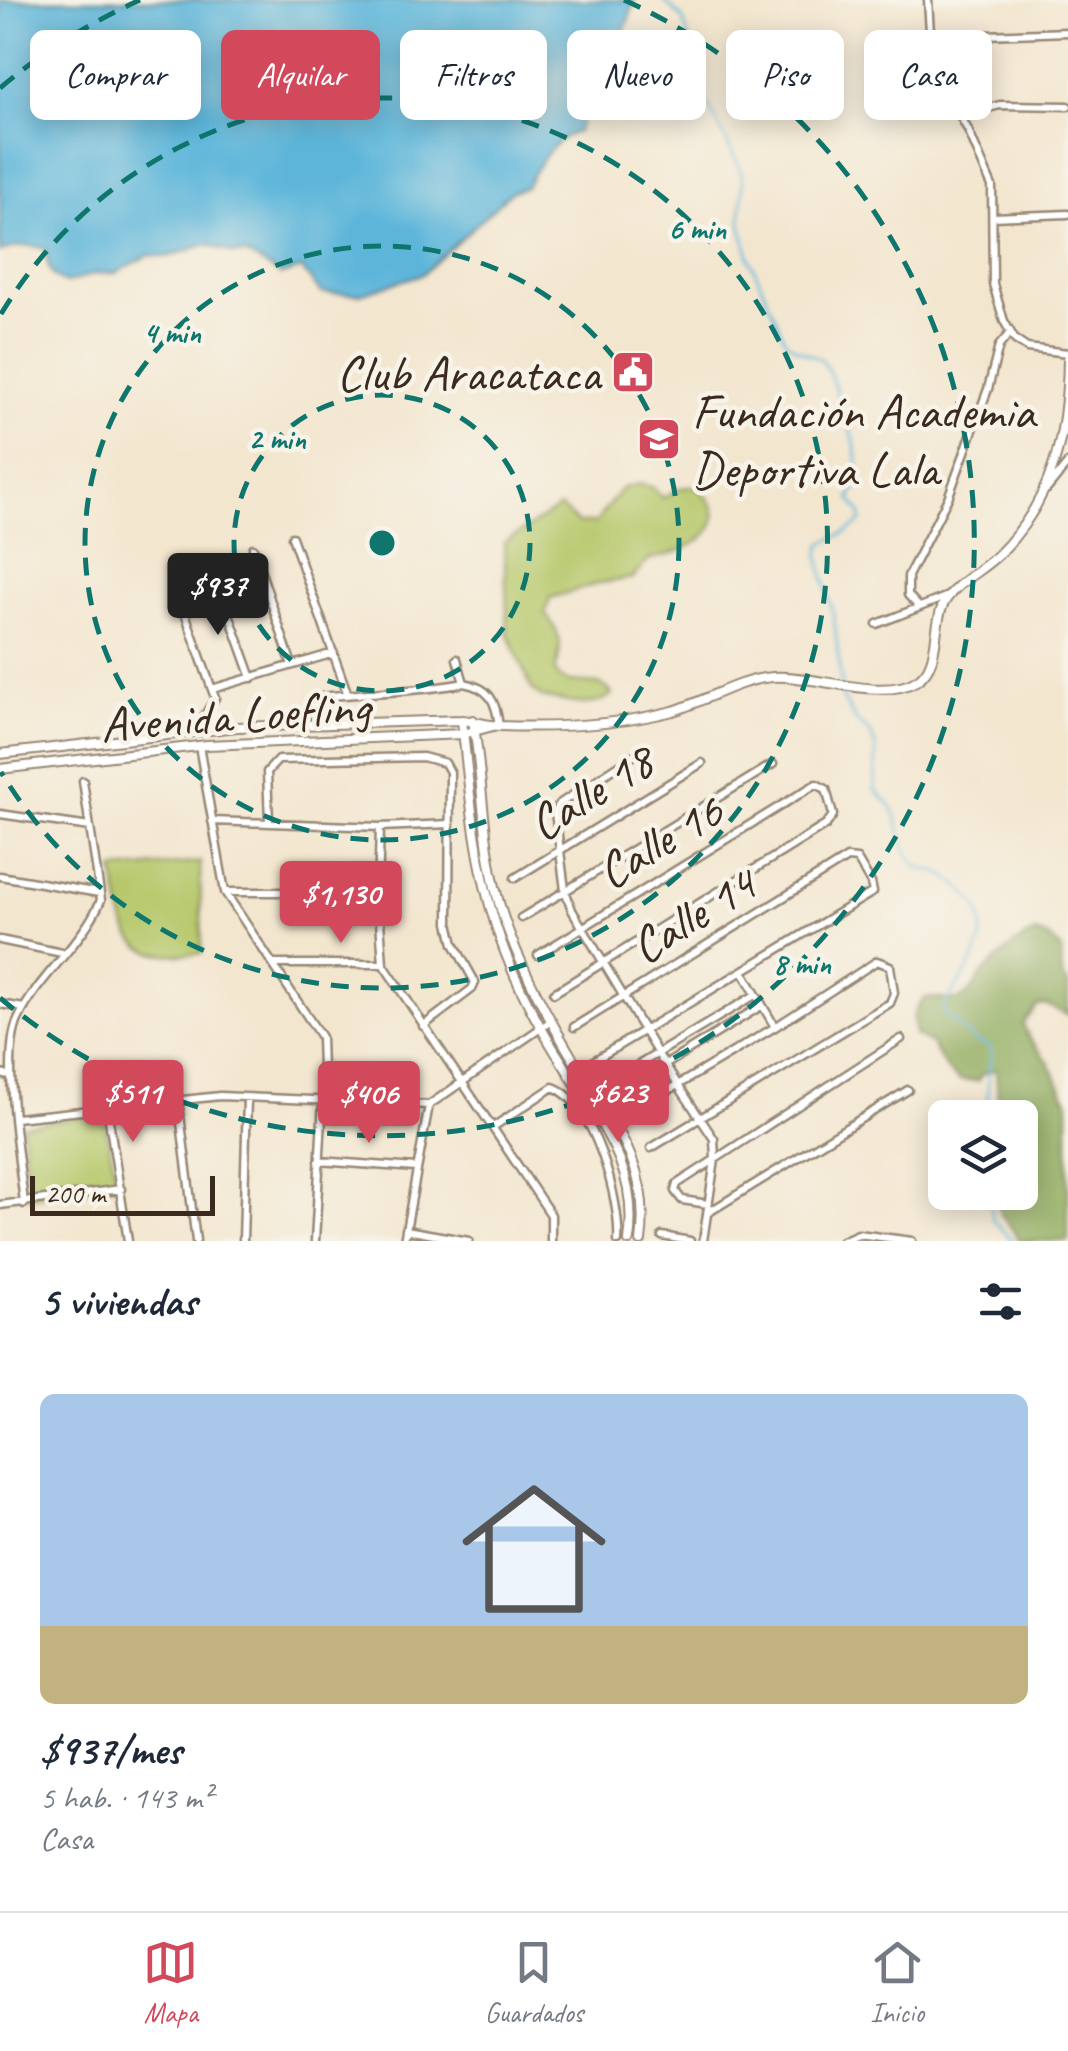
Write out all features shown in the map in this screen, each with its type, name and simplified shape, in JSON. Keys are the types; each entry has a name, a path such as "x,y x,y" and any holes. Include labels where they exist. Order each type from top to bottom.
{"street":[{"path":"928,0 929,30"},
{"path":"992,35 1068,32"},
{"path":"992,106 1068,106"},
{"path":"962,120 989,174 993,284 1010,333 1033,351 1068,356 1064,454 1040,498"},
{"path":"993,217 1068,214"},
{"path":"919,607 908,595 908,576 948,498 988,389 999,346 1010,333"},
{"path":"877,624 949,596 1008,544 1068,463"},
{"path":"292,537 348,694"},
{"path":"253,548 292,666"},
{"path":"175,574 213,704 185,733"},
{"path":"219,586 252,678"},
{"path":"302,725 322,698 436,689 464,683 480,686 494,698 497,726 581,724 661,714 771,677 898,688 920,679 930,664 940,614 949,596"},
{"path":"212,690 334,654"},
{"path":"457,658 464,683"},
{"path":"462,720 482,881 507,958 542,1028 616,1146 631,1210 629,1241"},
{"path":"473,720 492,879 517,954 552,1021 626,1142 634,1162 642,1210 641,1241"},
{"name":"Avenida Loefling","path":"0,754 185,733 302,725 473,720 497,726"},
{"name":"Avenida Loefling","path":"0,769 199,746 463,734 497,726"},
{"path":"199,746 225,892 321,1037 323,1100 315,1241"},
{"path":"648,747 559,804 555,812 559,851 566,890 582,927 714,1139 715,1160 702,1241"},
{"path":"268,821 267,772 278,760 423,756 445,763 450,772 451,932 474,982 472,989 423,1026"},
{"name":"Calle 18","path":"515,878 702,763"},
{"path":"521,918 774,764"},
{"path":"24,1204 10,1076 13,1035 24,1008 93,918 100,900 83,780"},
{"name":"Calle 16","path":"538,956 816,784 826,789 832,815 826,826 603,962"},
{"path":"0,814 90,827"},
{"path":"212,822 380,827 450,824"},
{"path":"380,827 378,892 383,964 551,1215 551,1241"},
{"name":"Calle 14","path":"574,1027 846,858 857,859 873,892 743,972"},
{"path":"0,876 100,893"},
{"path":"225,892 378,892"},
{"path":"0,940 63,953"},
{"path":"640,1108 877,961 890,966 894,992 890,1003 651,1148"},
{"path":"554,993 603,962"},
{"path":"273,964 383,964"},
{"path":"596,1060 743,972 776,1027"},
{"path":"590,1106 595,1092 755,996"},
{"path":"0,1004 24,1008"},
{"path":"590,1106 603,1103 761,1006"},
{"path":"16,1118 178,1098 428,1104 552,1021"},
{"path":"902,1040 680,1180 675,1191 682,1200 708,1209 908,1090"},
{"path":"0,1074 10,1076"},
{"path":"493,1126 553,1087 566,1093 586,1120 606,1162 618,1241"},
{"path":"178,1098 196,1241"},
{"path":"242,1241 247,1098"},
{"path":"404,1241 428,1104"},
{"path":"107,1107 128,1241"},
{"path":"319,1160 416,1168"},
{"path":"0,1206 122,1189"},
{"path":"406,1230 468,1241"},
{"path":"842,1241 851,1234 912,1241"},
{"path":"662,1236 690,1241"}],"green space":[{"path":"639,484 652,487 663,498 681,488 695,486 709,500 713,525 694,544 649,559 633,578 550,598 545,614 555,628 560,648 555,671 567,681 599,684 612,694 587,704 541,697 531,688 508,633 504,543 560,507 578,523 595,523 622,488"},
{"path":"200,862 202,953 177,955 144,948 127,928 114,870"},
{"path":"1036,933 1050,938 1061,949 1062,975 1068,984 1068,1015 1047,1005 1037,1006 1023,1024 1068,1101 1068,1241 1018,1241 999,1210 1038,1210 1038,1100 998,1100 996,1069 981,1075 978,1081 959,1080 947,1070 931,1044 915,1035 913,1024 915,1010 925,998 962,999 985,971"},
{"path":"103,1114 118,1185 29,1198 22,1125"}],"water":[{"path":"0,0 634,0 624,30 567,30 567,120 582,120 577,132 554,146 526,187 512,191 423,274 360,294 321,293 302,269 281,275 246,254 234,254 208,244 167,257 149,255 116,273 93,274 67,283 51,271 47,250 23,246 0,252"}],"waterway":[{"path":"663,0 683,19 706,100 739,166 743,180 741,224 750,259 785,340 821,359 854,440 861,481 850,498 861,513 861,522 821,545 819,557 834,618 843,699 857,722 871,734 876,748 875,789 895,813 910,858 921,868 943,875 977,906 982,922 976,955 944,1006 944,1013 974,1040 991,1047 987,1100"},
{"path":"991,1210 993,1220 1013,1241"}],"place":[{"name":"Club Aracataca","path":"633,372"},
{"name":"Fundación Academia Deportiva Lala","path":"659,439"}]}
